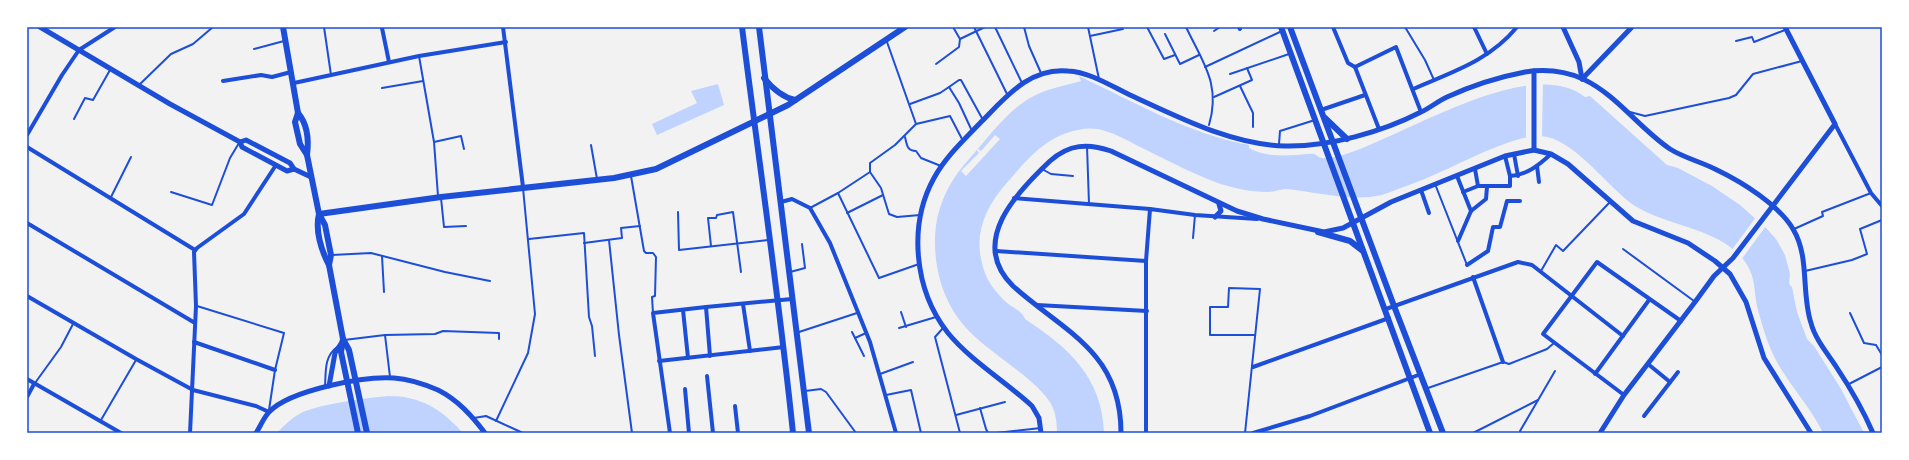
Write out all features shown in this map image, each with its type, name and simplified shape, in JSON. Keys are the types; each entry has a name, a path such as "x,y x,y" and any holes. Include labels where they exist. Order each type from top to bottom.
{"main road":[{"path":"283,27 294,83 298,113 295,122 300,144 307,155"},
{"path":"742,27 753,122 784,347 793,433"},
{"path":"759,27 764,78 781,202 809,433"},
{"path":"319,214 440,197 523,187 546,187 631,176 656,169 769,115 795,100 905,27"},
{"path":"1290,27 1443,433"},
{"path":"1282,29 1386,309 1430,433"},
{"path":"764,78 774,89 789,99 795,100"},
{"path":"1322,112 1347,139"},
{"path":"298,113 304,120 309,141 307,155 319,214 325,225 331,255 329,264"},
{"path":"319,214 317,224 324,255 329,264 343,340 341,352 358,433"},
{"path":"1318,232 1350,241 1365,253"},
{"path":"343,340 349,350 367,433"}],"street":[{"path":"40,27 170,104 240,142 242,147 287,171 294,169"},
{"path":"27,135 79,50 115,27"},
{"path":"503,27 523,187"},
{"path":"1333,27 1348,63 1355,67 1379,129"},
{"path":"1474,27 1487,54"},
{"path":"1413,89 1463,69 1487,54 1508,38 1517,27"},
{"path":"1563,27 1579,62 1582,79"},
{"path":"1582,79 1632,27"},
{"path":"382,28 389,62"},
{"path":"1785,28 1871,193 1882,206"},
{"path":"294,83 419,56 506,42"},
{"path":"1355,67 1396,47 1421,112"},
{"path":"1041,431 1039,418 1032,406 966,352 944,327 937,316 925,289 919,264 918,237 921,215 928,190 942,166 1007,94 1022,84 1042,74 1056,71 1071,71 1099,80 1201,127 1239,138 1278,146 1347,139 1379,129 1421,112 1444,98 1468,89 1514,75 1534,71 1561,72 1582,79 1599,89 1670,149 1720,171 1749,189 1780,213 1794,229 1800,246 1810,323 1820,342 1848,384 1873,433"},
{"path":"1534,71 1534,150"},
{"path":"223,81 261,75 272,76 291,72"},
{"path":"1322,112 1365,95"},
{"path":"1600,433 1624,395 1714,276 1733,258 1835,124"},
{"path":"240,142 246,140 290,163 294,169 311,177"},
{"path":"1121,433 1116,395 1103,366 1082,342 1012,284 1006,277 996,251 998,227 1005,211 1014,198 1054,158 1068,149 1087,145 1111,151 1218,203 1263,219 1318,232 1339,229 1361,217 1421,190 1505,156 1534,150 1551,154 1568,164 1633,221 1688,243 1723,268 1742,292 1764,358 1811,433"},
{"path":"27,147 195,250"},
{"path":"1514,154 1518,176"},
{"path":"1510,176 1518,176 1537,166 1551,154"},
{"path":"1463,192 1478,186 1510,186 1510,176 1505,156"},
{"path":"195,250 244,214 276,165"},
{"path":"1537,166 1539,182"},
{"path":"1475,169 1478,186"},
{"path":"1457,176 1470,211"},
{"path":"1458,241 1470,211 1486,199 1487,187"},
{"path":"1421,190 1429,214"},
{"path":"1014,198 1150,209 1215,217 1263,219"},
{"path":"781,202 792,199 810,208 830,243 866,333 880,374 896,433"},
{"path":"1467,264 1488,252 1493,227 1500,227 1507,201 1520,201"},
{"path":"1215,217 1221,211 1218,203"},
{"path":"1146,433 1146,261 1150,209"},
{"path":"27,223 195,323"},
{"path":"190,433 196,306 195,250"},
{"path":"996,251 1146,261"},
{"path":"1386,309 1473,277 1518,262 1524,262 1541,272 1623,336"},
{"path":"1624,395 1543,334 1597,262 1649,300 1681,321"},
{"path":"1473,277 1502,362"},
{"path":"27,296 136,360 193,390 256,406 269,412"},
{"path":"670,433 659,361 654,313 706,306 792,299"},
{"path":"1595,374 1649,300"},
{"path":"743,304 750,351"},
{"path":"706,306 710,356"},
{"path":"1037,306 1146,311"},
{"path":"683,310 688,358"},
{"path":"1253,368 1389,318"},
{"path":"327,387 335,353 343,340"},
{"path":"194,342 275,370"},
{"path":"659,361 784,347"},
{"path":"1648,364 1670,382"},
{"path":"1644,416 1678,372"},
{"path":"1254,433 1310,416 1421,374"},
{"path":"707,376 713,433"},
{"path":"256,433 269,412 294,396 327,387 390,378 413,381 439,391 455,401 473,418 485,433"},
{"path":"27,379 121,433"},
{"path":"27,397 34,384"},
{"path":"685,389 689,433"},
{"path":"734,406 738,433"}],"lane":[{"path":"139,85 170,54 193,44 213,27"},
{"path":"324,27 331,75"},
{"path":"936,64 959,47 960,39 953,27"},
{"path":"974,27 1007,94"},
{"path":"960,39 985,27"},
{"path":"995,27 1022,84"},
{"path":"1024,27 1029,46 1042,74"},
{"path":"1088,27 1099,80"},
{"path":"1147,27 1164,59 1175,55"},
{"path":"1186,27 1212,83 1214,109 1209,125"},
{"path":"1214,30 1220,27"},
{"path":"1404,27 1425,60 1434,80"},
{"path":"1736,41 1752,37 1754,42 1785,28"},
{"path":"1090,36 1123,29"},
{"path":"1205,67 1282,29"},
{"path":"1165,34 1180,64 1199,55"},
{"path":"886,40 916,124"},
{"path":"254,49 286,41"},
{"path":"1230,74 1291,53"},
{"path":"419,56 434,142 444,227 466,226"},
{"path":"1626,111 1645,116 1729,98 1736,95 1753,74 1802,61"},
{"path":"1214,97 1252,80 1247,68"},
{"path":"74,119 85,98 93,100 110,69"},
{"path":"382,88 423,80"},
{"path":"910,104 940,93 961,80 983,120"},
{"path":"1240,86 1253,113 1253,127"},
{"path":"949,87 959,103 972,131"},
{"path":"921,215 900,217 892,215 888,210 881,188 870,172 870,163 904,137 916,124 950,116 963,141"},
{"path":"1278,146 1280,131 1316,119"},
{"path":"434,142 461,136 464,149"},
{"path":"904,137 908,149 911,151 916,151 921,158 942,166"},
{"path":"171,192 212,205 230,158 240,142"},
{"path":"591,145 597,180"},
{"path":"1087,145 1089,205"},
{"path":"111,198 131,157"},
{"path":"1042,169 1052,174 1073,176"},
{"path":"810,208 838,193 870,172"},
{"path":"631,176 644,251 646,253 653,253 656,257 655,296 652,297 652,309 654,313"},
{"path":"1435,184 1467,264"},
{"path":"496,420 532,342 535,309 523,187"},
{"path":"838,193 879,278 919,264"},
{"path":"1794,229 1823,216 1822,212 1871,193"},
{"path":"847,213 883,196"},
{"path":"1541,272 1556,245 1563,251 1610,202"},
{"path":"678,212 680,250 770,240"},
{"path":"711,246 708,218 716,218 716,215 733,212 741,272"},
{"path":"1193,238 1195,215"},
{"path":"1804,271 1852,260 1867,254 1860,229 1882,220"},
{"path":"584,243 622,238 621,228 640,226"},
{"path":"528,239 584,233 589,317 592,326 595,356"},
{"path":"609,240 619,336 632,433"},
{"path":"789,272 805,268 802,244"},
{"path":"1623,249 1695,302"},
{"path":"331,255 357,253 382,256 444,272 490,281"},
{"path":"382,256 384,292"},
{"path":"1245,433 1253,368 1260,289 1229,288 1228,307 1210,307 1210,335 1255,335"},
{"path":"196,306 284,333 275,370 269,412"},
{"path":"901,312 906,327"},
{"path":"796,333 858,313"},
{"path":"1850,313 1864,343 1876,345 1882,355"},
{"path":"899,328 937,316"},
{"path":"34,384 61,347 74,324"},
{"path":"944,327 935,337 960,433"},
{"path":"343,340 385,335 435,334 444,331 499,333 499,340"},
{"path":"852,332 864,356"},
{"path":"855,338 866,333"},
{"path":"385,335 390,378"},
{"path":"1426,389 1502,362 1509,364 1523,359 1547,349 1554,343"},
{"path":"100,422 136,360"},
{"path":"880,374 913,362"},
{"path":"1848,384 1882,367"},
{"path":"1522,433 1520,431 1555,371"},
{"path":"804,391 821,388 843,413 856,433"},
{"path":"886,395 911,390 921,433"},
{"path":"1473,433 1538,400"},
{"path":"956,415 1004,402"},
{"path":"980,408 988,433"},
{"path":"473,418 484,416 523,433"},
{"path":"996,433 1041,431"}],"water":[{"path":"1079,76 1183,125 1227,140 1249,145 1249,148 1260,153 1278,155 1315,154 1320,158 1343,155 1370,145 1432,117 1500,91 1533,85 1562,86 1585,97 1590,96 1667,165 1678,168 1712,186 1740,205 1776,239 1785,255 1790,274 1789,284 1792,287 1797,312 1807,339 1814,346 1841,389 1864,433 1823,433 1813,415 1783,373 1775,358 1766,338 1756,303 1751,272 1743,259 1732,248 1720,240 1692,228 1662,219 1635,206 1578,154 1566,145 1553,139 1541,136 1516,140 1488,150 1429,177 1382,195 1370,197 1346,197 1286,189 1268,192 1234,188 1196,174 1122,137 1102,130 1085,129 1066,133 1056,138 1037,151 1029,159 998,193 992,202 983,221 980,241 983,269 988,280 998,294 1022,314 1025,319 1056,341 1069,353 1090,380 1097,396 1102,413 1104,433 1057,433 1054,411 1045,395 1025,376 970,332 954,312 948,302 940,279 937,267 935,242 937,218 940,207 949,186 962,167 1013,110 1036,95 1048,90 1081,81"},
{"path":"718,84 724,105 657,135 652,124 697,103 691,91"},
{"path":"388,396 411,398 420,401 447,417 463,433 277,433 294,417 309,410 343,402"}],"pier":[{"path":"1543,83 1542,138 1526,139 1526,84"},
{"path":"995,135 1000,139 966,176 961,171 979,153 977,150 978,149 981,151"},
{"path":"1756,217 1766,226 1741,260 1731,251"}]}
